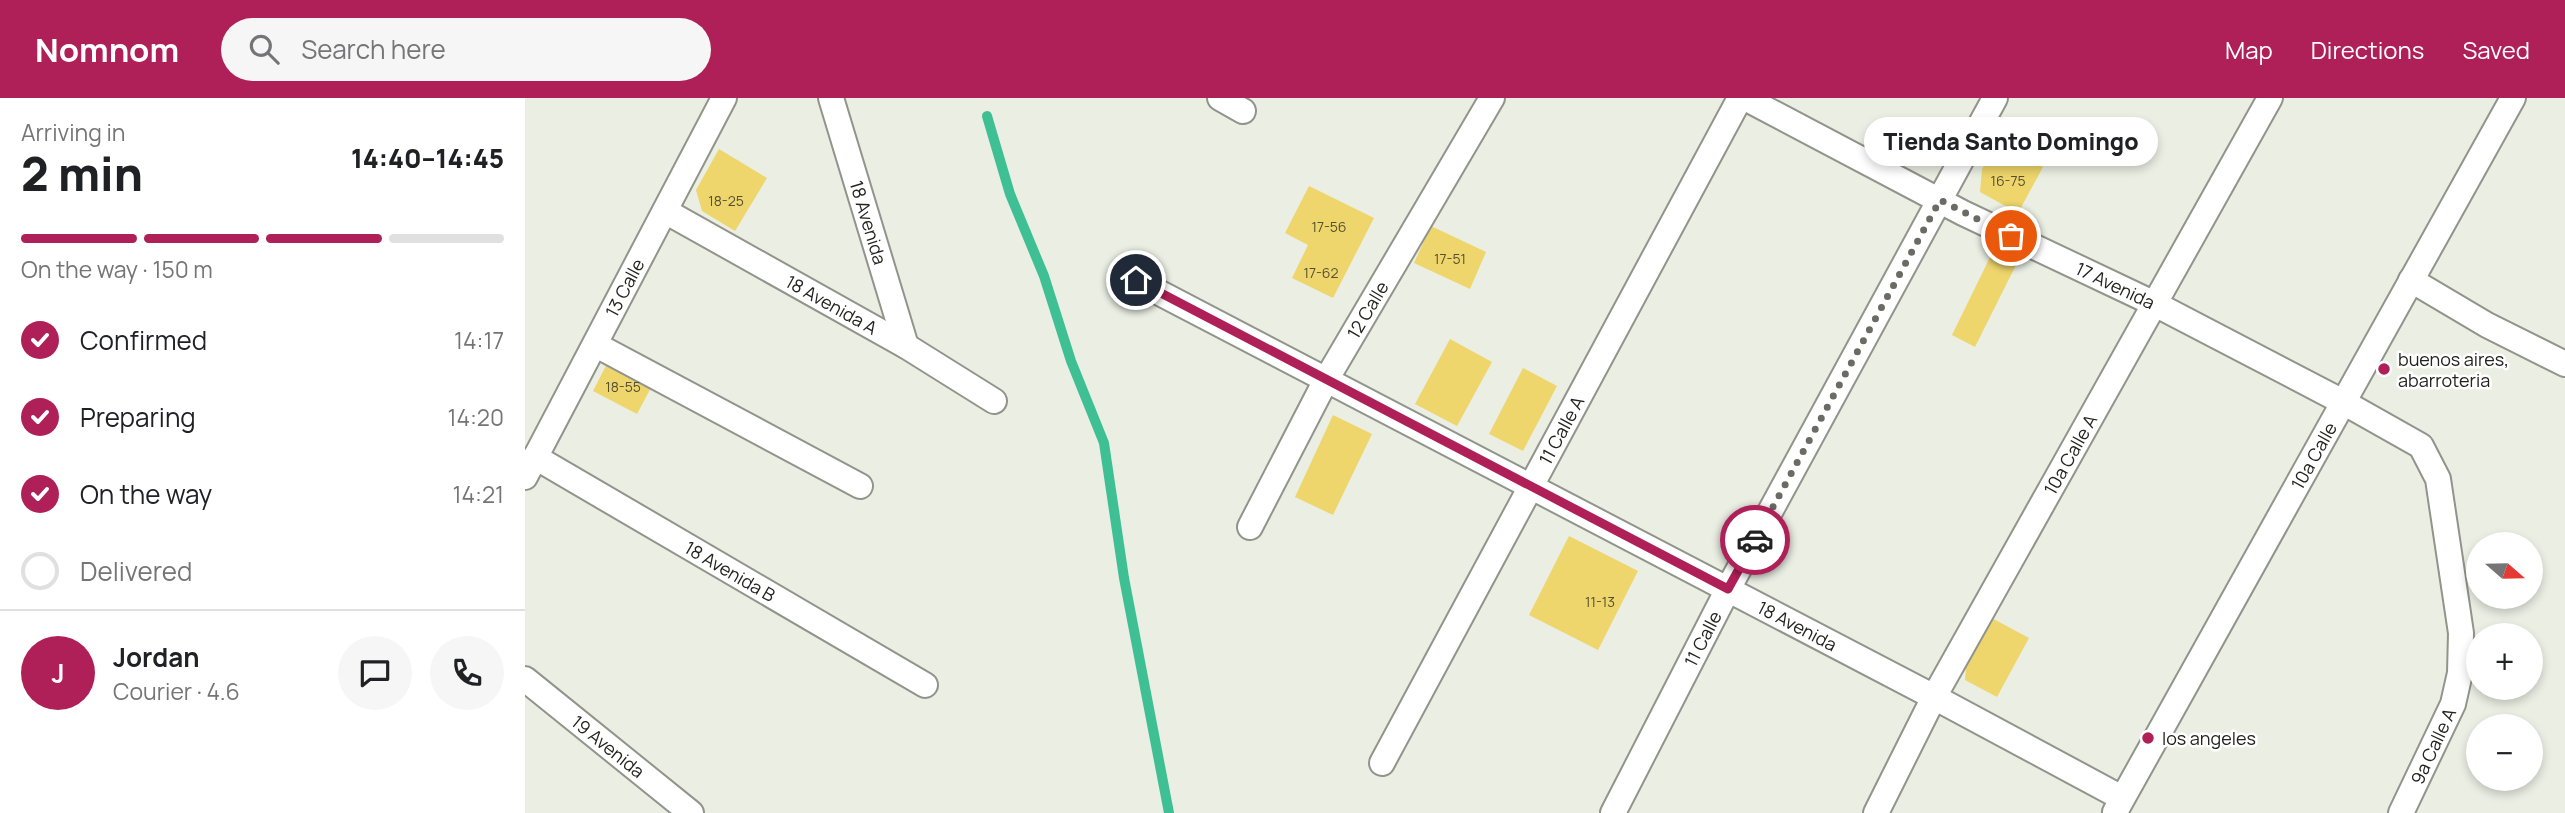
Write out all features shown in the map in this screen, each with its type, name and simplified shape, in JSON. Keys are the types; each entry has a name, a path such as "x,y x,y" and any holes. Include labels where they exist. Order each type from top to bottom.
{"street":[{"name":"13 Calle","path":"530,467 725,98"},
{"name":"18 Avenida","path":"831,98 906,346"},
{"path":"1220,98 1243,111"},
{"name":"12 Calle","path":"1250,527 1326,380 1492,98"},
{"name":"17 Avenida","path":"1742,98 1940,200 2155,304 2421,446 2438,479 2442,510"},
{"name":"11 Calle A","path":"1382,763 1742,98"},
{"name":"11 Calle","path":"1613,813 1728,589 1995,98"},
{"name":"10a Calle A","path":"1876,813 1934,697 2270,98"},
{"name":"10a Calle","path":"2118,806 2513,98"},
{"name":"18 Avenida A","path":"665,211 906,346 994,401"},
{"name":"18 Avenida","path":"1136,280 1934,697 2118,806"},
{"path":"2411,280 2487,325 2565,364"},
{"path":"596,345 860,486"},
{"name":"18 Avenida B","path":"530,467 925,685"},
{"name":"9a Calle A","path":"2402,813 2453,704 2460,673 2461,634 2442,510"},
{"name":"19 Avenida","path":"525,679 691,813"}],"building":[{"path":"1997,142 2043,167 2018,213 1980,192 1982,169"},
{"path":"719,149 767,178 735,231 702,211 696,190"},
{"path":"1309,186 1374,218 1333,298 1292,278 1308,245 1285,233"},
{"path":"1431,226 1486,252 1470,289 1414,263"},
{"path":"1996,245 2020,257 1975,347 1952,335"},
{"path":"1450,339 1492,362 1457,426 1415,404"},
{"path":"610,358 654,382 637,414 593,391"},
{"path":"1523,368 1557,386 1523,451 1489,434"},
{"path":"1333,415 1372,434 1333,515 1295,497"},
{"path":"1569,536 1638,571 1598,650 1529,615"},
{"path":"1988,616 2029,638 1997,697 1965,680 1967,655"}],"waterway":[{"path":"987,116 1010,194 1044,276 1071,361 1104,443 1124,578 1169,813"}],"way so far":[{"path":"1755,540 1940,200 2011,236"}],"place":[{"name":"Tienda Santo Domingo","path":"2011,236"},
{"name":"buenos aires, abarroteria","path":"2384,369"},
{"name":"los angeles","path":"2148,738"}],"route":[{"path":"1136,280 1728,589 1755,540"}]}
